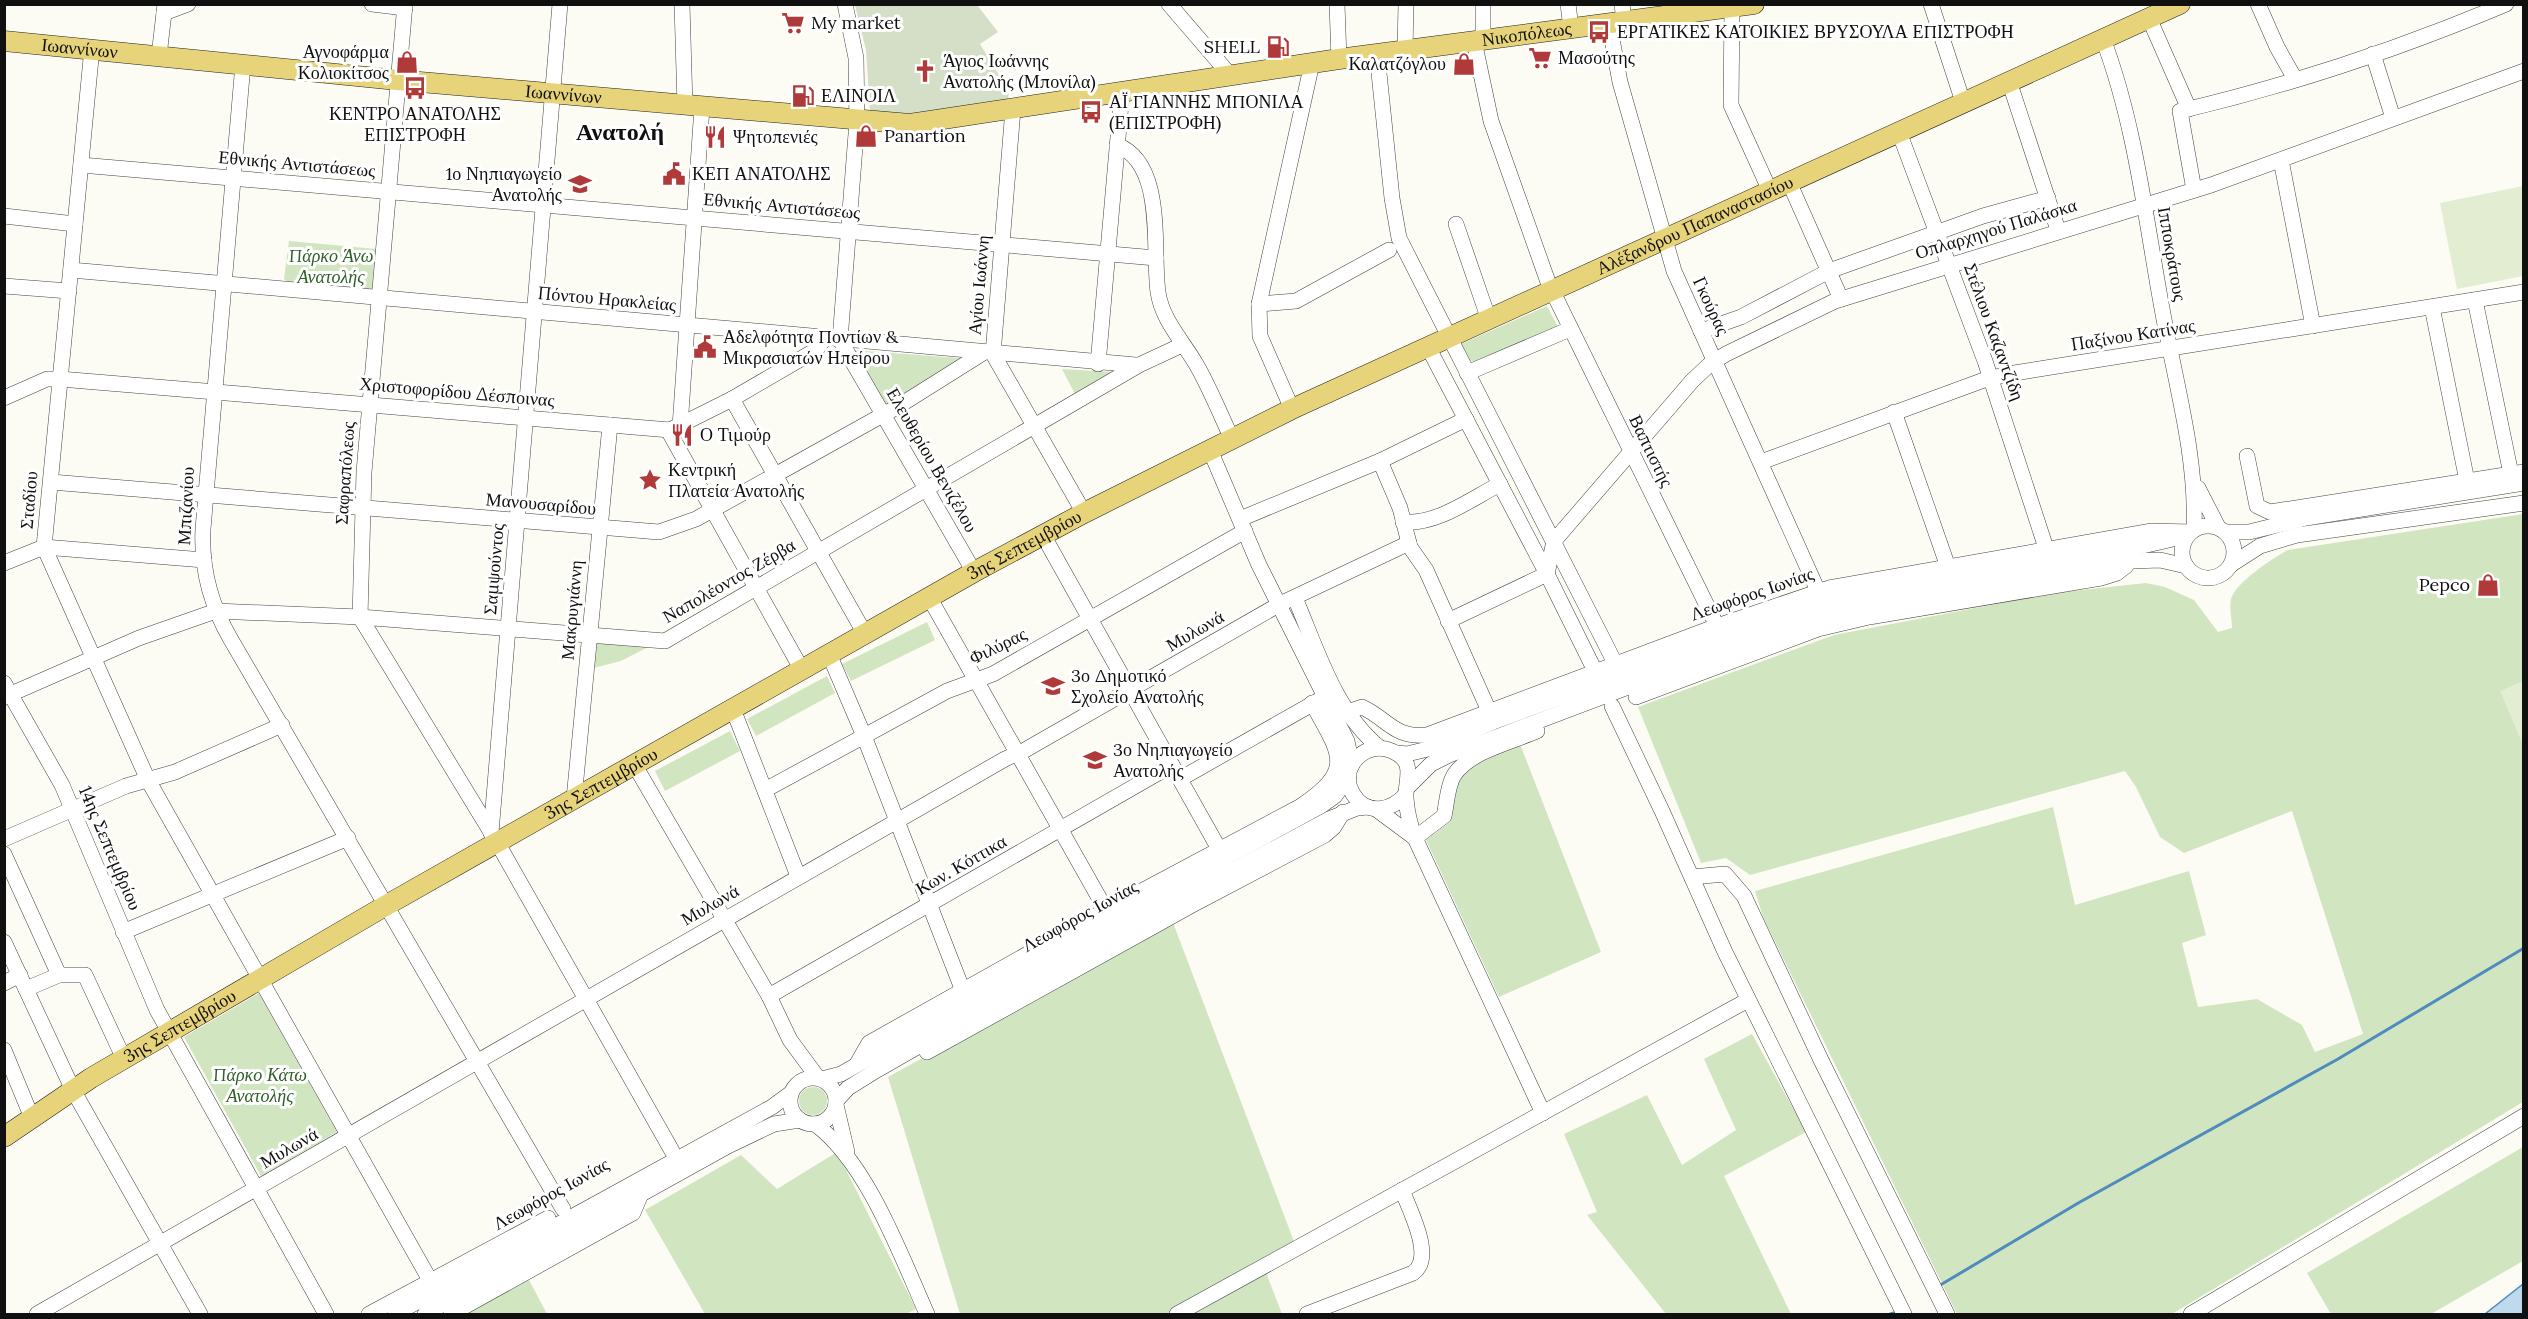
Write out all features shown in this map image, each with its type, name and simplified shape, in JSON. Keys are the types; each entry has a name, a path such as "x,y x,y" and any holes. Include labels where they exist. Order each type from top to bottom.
{"main road":[{"name":"Αλέξανδρου Παπαναστασίου","path":"1210,450 1292,409 2180,4"},
{"name":"Νικοπόλεως","path":"1122,92 1339,59 1571,28 1618,16 1746,6"},
{"name":"Ιωαννίνων","path":"4,41 397,80 857,121 927,123 1122,92"},
{"name":"3ης Σεπτεμβρίου","path":"4,1137 73,1090 385,906 494,838 574,799 974,572 1084,513 1210,450"}],"street":[{"path":"159,56 164,9 188,4"},
{"path":"372,4 405,6"},
{"name":"Σαμψούντος","path":"494,838 508,628 560,4"},
{"path":"682,4 694,106 695,218 687,326 674,428 711,510 802,670"},
{"path":"840,340 857,121 856,58 845,4"},
{"path":"1168,4 1230,75"},
{"path":"1337,4 1339,59"},
{"path":"1405,50 1406,4"},
{"name":"Βαπτιστής","path":"1483,4 1479,40 1491,121 1552,291 1717,626"},
{"path":"1568,4 1571,28"},
{"path":"1931,4 1963,102"},
{"path":"2258,4 2277,47 2295,79"},
{"path":"2194,190 2180,111 2295,79 2373,54 2506,4"},
{"name":"Σαφραπόλεως","path":"360,617 361,509 405,6"},
{"path":"1746,6 1731,105 1770,191"},
{"name":"Γκούρας","path":"1618,16 1620,82 1674,271 1818,591"},
{"path":"2149,18 2189,109"},
{"name":"Ιπποκράτους","path":"2103,39 2121,91 2193,477 2191,532"},
{"name":"Σταδίου","path":"92,48 44,547 148,780 258,979 431,1282"},
{"path":"1377,54 1396,227 1467,373 1616,665"},
{"path":"2373,54 2393,118"},
{"path":"1292,409 1260,336 1259,304 1312,63"},
{"name":"Μπιζανίου","path":"243,64 205,496 204,560 216,611 385,906 563,1209"},
{"name":"Οπλαρχηγού Παλάσκα","path":"1554,541 1631,455 1692,381 1715,360 1841,299 2058,230 2194,190 2523,71"},
{"path":"2009,81 2058,230"},
{"path":"1098,364 1122,92"},
{"name":"Αγίου Ιωάννη","path":"1013,109 1001,245 988,354 1034,426 1084,513"},
{"name":"Στέλιου Καζαντζίδη","path":"1899,132 1990,378 2046,548"},
{"path":"1117,145 1136,156 1148,179 1160,302 1182,345 1202,375 1232,439"},
{"path":"2281,160 2313,326"},
{"name":"Εθνικής Αντιστάσεως","path":"81,165 1156,258"},
{"path":"1789,182 1841,299"},
{"name":"Οπλαρχηγού Παλάσκα","path":"1701,331 1741,317 1829,271 1936,233 2048,198"},
{"path":"4,216 75,224"},
{"path":"1456,224 1489,320"},
{"path":"1259,304 1299,300 1389,250"},
{"name":"Πόντου Ηρακλείας","path":"71,270 1098,364 1139,365"},
{"path":"4,286 69,291"},
{"name":"Παξίνου Κατίνας","path":"1761,462 1990,378 2523,292"},
{"path":"2475,300 2519,476"},
{"path":"2432,307 2467,481"},
{"path":"1467,373 1570,329"},
{"path":"674,428 732,399 816,350 824,339"},
{"name":"Ελευθερίου Βενιζέλου","path":"840,340 974,572"},
{"name":"Ναπολέοντος Ζέρβα","path":"216,611 360,617 665,641 1139,365 1182,345"},
{"path":"1428,347 1547,574 1604,690 1748,1000 1904,1314"},
{"name":"Μανουσαρίδου","path":"51,482 600,529 659,532 679,527 711,510 988,354"},
{"name":"Χριστοφορίδου Δέσποινας","path":"4,398 47,380 60,379 674,428"},
{"path":"732,399 865,634"},
{"path":"1894,412 1948,567"},
{"name":"Φιλύρας","path":"765,790 947,691 993,674 1090,619 1242,525 1466,419"},
{"name":"Μακρυγιάννη","path":"574,799 610,424"},
{"path":"857,1064 869,1043 1106,910 1301,806 1325,789 1334,776 1338,766 1337,749 1280,604 1259,565 1210,450"},
{"path":"2247,456 2257,506 2270,512 2467,481 2519,476"},
{"path":"1380,461 1409,543 1426,570 1489,711"},
{"path":"1415,838 1444,816 1449,786 1462,766 1475,757 1540,730 1604,690 1787,612 1831,599 2144,546 2191,532 2202,526 2249,532 2306,518 2519,476"},
{"name":"Ιπποκράτους","path":"2193,477 2222,529"},
{"path":"1403,522 1432,519 1500,484"},
{"path":"1604,690 1810,618 1871,604 2133,561 2160,560 2186,566 2196,575 2213,578 2221,575 2232,564 2260,546 2297,535 2523,503"},
{"path":"2297,535 2352,534 2523,512"},
{"path":"2222,529 2235,547 2232,564"},
{"name":"Λεωφόρος Ιωνίας","path":"836,1103 848,1088 877,1070 1112,936 1344,812 1393,806 1431,764 1604,690 1616,665 1717,626 1818,591 1856,581 2163,530 2191,532"},
{"path":"2186,566 2182,550 2191,532"},
{"path":"1043,535 1219,849"},
{"path":"1547,574 1554,541"},
{"name":"Μυλωνά","path":"37,1314 477,1063 798,876 1131,691 1280,604 1409,543"},
{"path":"4,563 44,547 204,560"},
{"path":"1448,621 1547,574"},
{"path":"929,597 1106,910"},
{"path":"1295,598 1347,712 1366,736 1380,748"},
{"path":"7,692 165,628 216,611"},
{"path":"360,617 494,838 672,1151"},
{"path":"829,654 864,736 963,991"},
{"name":"Λεωφόρος Ιωνίας","path":"1347,712 1362,707 1384,724 1404,734 1414,736 1439,731 1489,711 1604,690"},
{"name":"Λεωφόρος Ιωνίας","path":"820,1079 835,1077 1321,806 1335,796 1364,752 1380,748 1397,753 1426,750 1604,690"},
{"name":"14ης Σεπτεμβρίου","path":"7,692 58,778 123,932 169,1032 326,1314"},
{"path":"1318,700 1347,741 1353,795 1415,838"},
{"path":"1180,779 1318,700"},
{"path":"733,709 798,876"},
{"path":"4,839 148,780 175,772 282,725"},
{"path":"1397,753 1408,768 1407,810 1415,838 1543,1113"},
{"path":"634,764 769,996 790,1040 820,1079 832,1088 850,1161"},
{"name":"Κων. Κόττικα","path":"769,996 930,906 1172,765"},
{"path":"123,932 348,838"},
{"path":"4,854 59,975"},
{"path":"1692,877 1725,874 1744,896 1821,1060 1947,1314"},
{"path":"4,942 73,1090 200,1314"},
{"path":"4,983 59,975 85,975 124,1059"},
{"path":"1178,1314 1748,1000"},
{"path":"790,1040 793,1089 790,1108 800,1120"},
{"path":"4,1050 32,1118"},
{"path":"793,1089 806,1078 820,1079"},
{"name":"Λεωφόρος Ιωνίας","path":"395,1314 754,1116 793,1089"},
{"path":"815,1124 829,1118 836,1103"},
{"name":"Λεωφόρος Ιωνίας","path":"369,1314 733,1118 754,1116"},
{"path":"2191,1314 2523,1116"},
{"path":"425,1314 764,1128 787,1121 800,1120 815,1124 827,1133 850,1161 872,1198 927,1314"},
{"path":"1306,1314 1413,1273 1420,1267 1423,1250 1402,1190"},
{"path":"451,1314 633,1213 641,1194"}],"green space":[{"path":"855,5 977,5 998,32 980,44 1009,91 1008,101 916,115 870,112 866,50"},
{"path":"2523,186 2523,276 2457,289 2440,203"},
{"name":"Πάρκο Άνω Ανατολής","path":"289,241 377,249 373,291 287,282 284,279"},
{"path":"1547,306 1559,329 1477,364 1470,360 1461,344"},
{"path":"852,350 959,358 964,362 883,407"},
{"path":"1062,369 1114,372 1077,398"},
{"path":"2523,514 2523,1102 2172,1314 1957,1314 1763,917 1755,891 2053,807 2075,905 2189,871 2206,935 2182,943 2198,1007 2257,999 2302,1025 2315,1052 2363,1034 2292,811 2184,853 2160,837 2136,787 2125,771 1750,875 1726,858 1701,863 1638,707 1834,635 2053,593 2146,583 2165,587 2194,600 2218,632 2232,628 2230,610 2234,592 2247,578 2288,550"},
{"path":"927,622 935,640 851,681 842,664"},
{"path":"596,643 648,647 621,661 593,668"},
{"path":"827,676 835,693 756,736 747,719"},
{"path":"2523,681 2523,745 2500,691"},
{"path":"730,731 740,751 665,791 655,771"},
{"path":"1520,744 1601,952 1499,997 1426,840 1450,822 1455,783 1466,769"},
{"path":"1172,920 1298,1252 1265,1270 1282,1314 960,1314 888,1077"},
{"name":"Πάρκο Κάτω Ανατολής","path":"259,993 337,1132 261,1176 184,1037"},
{"path":"1752,1034 1806,1132 1724,1176 1791,1314 1666,1314 1587,1215 1597,1212 1564,1134 1647,1095 1682,1165 1736,1130 1704,1059"},
{"path":"813,1087 823,1091 827,1101 823,1111 813,1115 803,1111 799,1101 803,1091"},
{"path":"2523,1147 2523,1261 2431,1314 2331,1314 2307,1273"},
{"path":"837,1152 916,1309 906,1314 705,1314 645,1210 741,1155 777,1189"},
{"path":"527,1276 547,1314 457,1314"}],"water":[{"path":"2523,1284 2523,1314 2485,1314"}],"waterway":[{"path":"1942,1284 2080,1202 2338,1059 2524,948"},
{"path":"1890,1314 1894,1313"}],"place":[{"name":"My market","path":"793,23"},
{"name":"ΕΡΓΑΤΙΚΕΣ ΚΑΤΟΙΚΙΕΣ ΒΡΥΣΟΥΛΑ ΕΠΙΣΤΡΟΦΗ","path":"1599,32"},
{"name":"SHELL","path":"1278,47"},
{"name":"Μασούτης","path":"1540,58"},
{"name":"Αγνοφάρμα Κολιοκίτσος","path":"407,62"},
{"name":"Καλατζόγλου","path":"1464,64"},
{"name":"Άγιος Ιωάννης Ανατολής (Μπονίλα)","path":"925,71"},
{"name":"ΚΕΝΤΡΟ ΑΝΑΤΟΛΗΣ ΕΠΙΣΤΡΟΦΗ","path":"415,88"},
{"name":"ΕΛΙΝΟΙΛ","path":"803,96"},
{"name":"ΑΪ ΓΙΑΝΝΗΣ ΜΠΟΝΙΛΑ (ΕΠΙΣΤΡΟΦΗ)","path":"1091,112"},
{"name":"Panartion","path":"866,136"},
{"name":"Ψητοπενιές","path":"715,137"},
{"name":"ΚΕΠ ΑΝΑΤΟΛΗΣ","path":"674,174"},
{"name":"1ο Νηπιαγωγείο Ανατολής","path":"580,184"},
{"name":"Αδελφότητα Ποντίων & Μικρασιατών Ηπείρου","path":"705,347"},
{"name":"Ο Τιμούρ","path":"682,435"},
{"name":"Κεντρική Πλατεία Ανατολής","path":"650,480"},
{"name":"Pepco","path":"2488,585"},
{"name":"3ο Δημοτικό Σχολείο Ανατολής","path":"1053,686"},
{"name":"3ο Νηπιαγωγείο Ανατολής","path":"1095,760"}],"district":[{"name":"Ανατολή","path":"620,132"}]}
